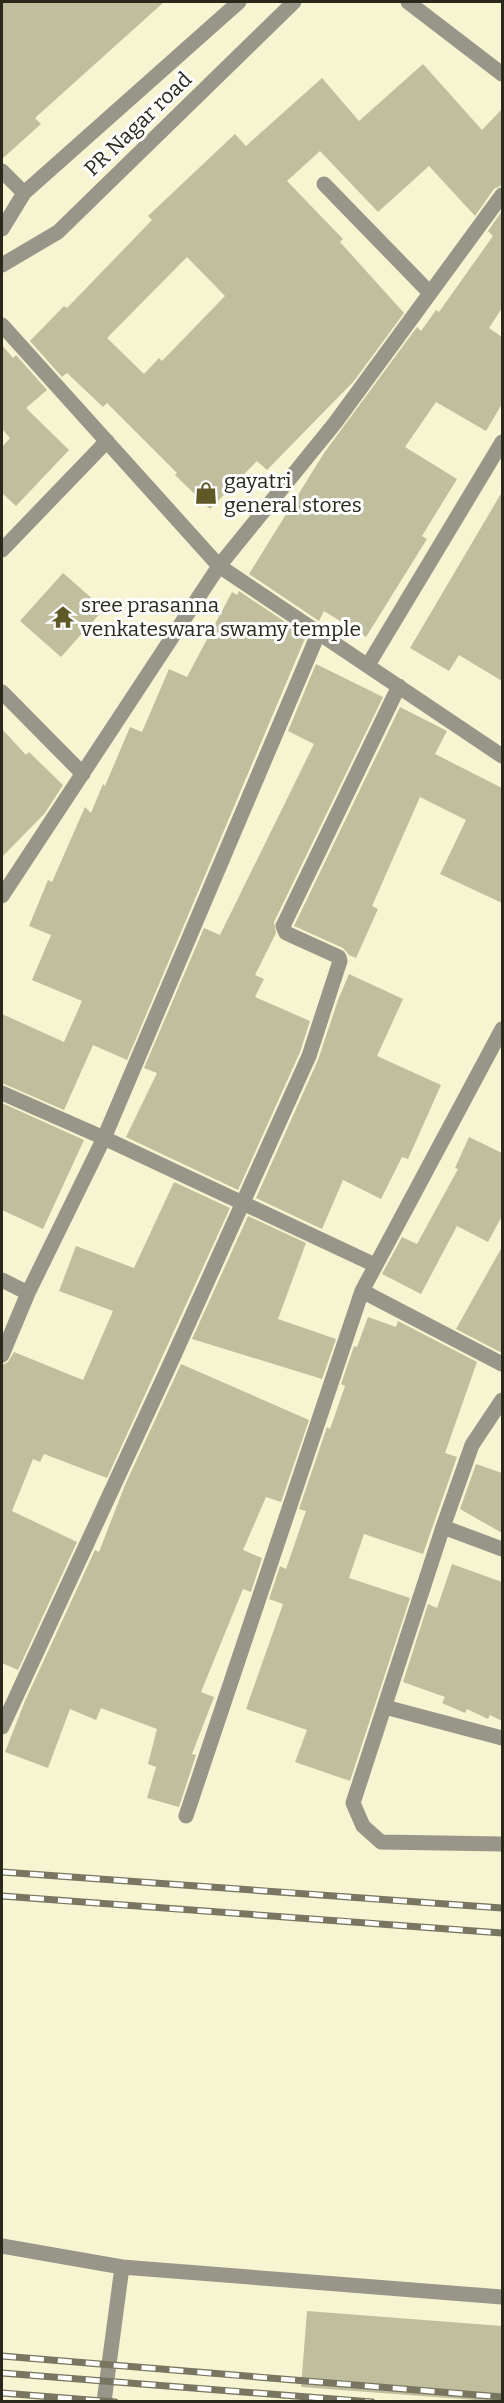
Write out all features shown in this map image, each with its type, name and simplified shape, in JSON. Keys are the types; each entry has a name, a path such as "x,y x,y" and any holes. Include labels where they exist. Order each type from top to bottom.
{"street":[{"name":"PR Nagar road","path":"2,229 24,193 239,2"},
{"name":"PR Nagar road","path":"2,265 58,232 294,2"},
{"path":"408,2 502,74"},
{"path":"2,171 24,193"},
{"path":"324,184 430,293"},
{"path":"2,896 219,566 334,423 502,195"},
{"path":"2,325 219,566 500,750"},
{"path":"2,550 107,441"},
{"path":"368,665 502,442"},
{"path":"2,1355 28,1293 104,1138 319,632"},
{"path":"2,1728 309,1056 340,961 339,957 286,933 283,926 399,686"},
{"path":"2,692 83,774"},
{"path":"186,1816 362,1291 502,1029"},
{"path":"2,1093 104,1138 375,1265"},
{"path":"2,1280 28,1293"},
{"path":"362,1291 502,1364"},
{"path":"502,1400 472,1445 353,1803 363,1826 381,1842 502,1844"},
{"path":"443,1527 502,1549"},
{"path":"384,1707 502,1738"},
{"path":"2,2247 122,2267 502,2297"},
{"path":"104,2402 122,2267"}],"building":[{"path":"2,2 164,2 35,118 41,124 2,159"},
{"path":"423,64 482,130 502,109 502,185 494,189 475,216 429,166 378,212 320,151 287,181 343,239 340,242 404,313 354,381 267,470 257,461 210,509 107,403 103,407 67,373 62,377 30,341 64,306 67,308 152,220 148,216 235,134 246,146 322,78 359,121","holes":["187,257 225,296 162,361 159,358 144,374 107,338"]},
{"path":"502,211 502,308 489,328 502,337 502,404 486,431 436,402 405,447 457,479 422,536 427,539 366,637 324,611 319,621 249,574 324,453 417,327 421,331 436,310 439,312 493,236 488,231"},
{"path":"2,345 13,358 16,355 47,390 26,408 69,450 16,506 2,493 2,447 10,438 2,429"},
{"path":"502,492 502,681 459,655 449,671 410,648"},
{"path":"63,573 104,609 61,657 20,621"},
{"path":"239,591 306,636 127,1060 93,1045 64,1110 2,1083 2,1014 64,1042 82,1001 32,980 51,935 29,926 48,880 52,882 85,807 91,813 103,784 105,786 130,727 142,732 169,669 187,677 232,592 237,595"},
{"path":"316,664 383,697 274,922 276,933 255,975 264,979 255,997 310,1021 300,1052 238,1190 126,1137 157,1073 144,1068 204,928 220,935 314,744 288,731"},
{"path":"400,707 447,731 435,754 502,788 502,903 440,874 466,820 420,797 372,906 378,909 356,958 349,955 343,948 294,926"},
{"path":"2,729 26,755 29,752 63,785 45,813 2,857"},
{"path":"349,974 403,999 377,1056 441,1085 408,1159 402,1157 381,1199 343,1180 322,1229 256,1198 318,1060"},
{"path":"2,1103 84,1140 43,1229 2,1210"},
{"path":"469,1137 502,1153 502,1216 488,1242 457,1226 421,1294 382,1274 402,1237 417,1244 458,1169 455,1168"},
{"path":"174,1182 230,1208 107,1478 44,1454 40,1462 33,1459 12,1511 77,1542 18,1670 2,1663 2,1365 8,1362 14,1352 83,1380 113,1311 59,1291 76,1246 134,1268"},
{"path":"248,1216 306,1243 278,1319 336,1339 322,1379 192,1339"},
{"path":"502,1247 502,1353 456,1329"},
{"path":"368,1317 396,1327 398,1321 477,1362 445,1453 457,1457 423,1554 364,1534 349,1578 410,1598 350,1781 295,1762 307,1730 246,1709 283,1604 269,1599 280,1566 286,1569 306,1511 299,1509 327,1427 330,1429 345,1386 341,1384 354,1346 357,1347"},
{"path":"181,1364 309,1420 281,1502 266,1497 243,1550 262,1558 251,1592 243,1589 201,1692 214,1697 192,1754 196,1755 179,1807 147,1798 156,1767 148,1764 157,1729 101,1708 96,1720 70,1709 48,1768 5,1752 25,1701 95,1550 99,1552 125,1485"},
{"path":"476,1464 502,1473 502,1533 460,1509"},
{"path":"452,1564 502,1582 502,1721 490,1715 488,1719 467,1709 465,1713 442,1703 445,1697 403,1682 428,1604 437,1608"},
{"path":"307,2311 502,2326 502,2402 301,2387"}],"railway":[{"path":"2,1872 502,1908"},
{"path":"2,1896 502,1933"},
{"path":"2,2356 502,2397"},
{"path":"2,2373 372,2402"},
{"path":"2,2393 115,2402"}],"place":[{"name":"gayatri general stores","path":"206,493"},
{"name":"sree prasanna venkateswara swamy temple","path":"63,617"}]}
